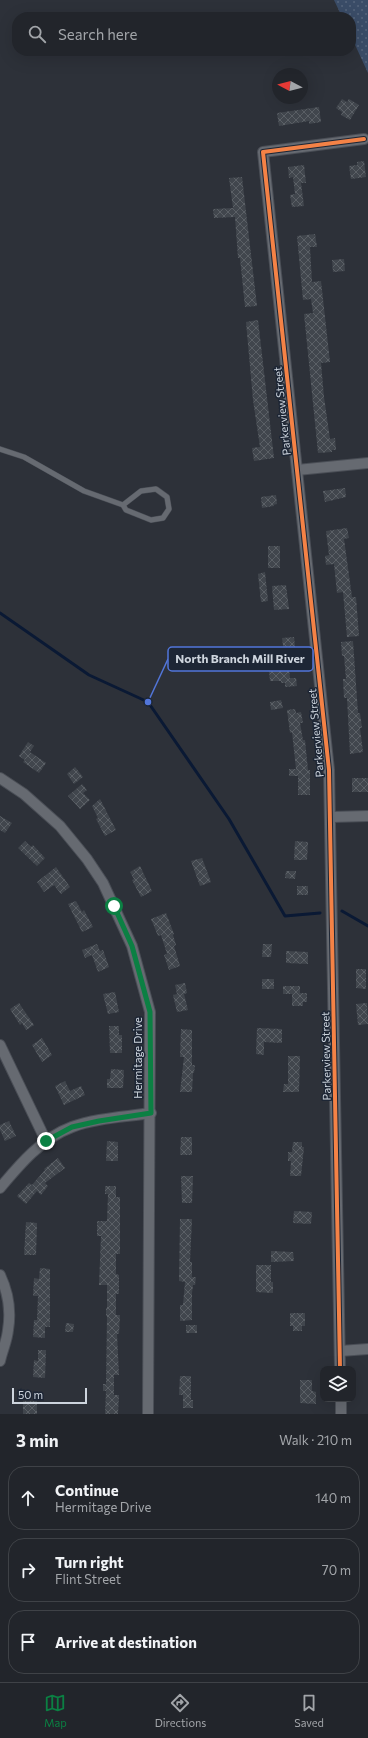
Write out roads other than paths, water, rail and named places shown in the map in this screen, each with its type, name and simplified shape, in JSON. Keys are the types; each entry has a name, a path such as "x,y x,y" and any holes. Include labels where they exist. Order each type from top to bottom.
{"street":[{"name":"Parkerview Street","path":"340,1366 331,817 327,743 263,152 364,139"},
{"path":"298,470 368,463"},
{"name":"Hermitage Drive","path":"0,778 24,794 60,826 87,859 104,883 124,924 132,946 150,1012 151,1113 148,1414"},
{"path":"331,817 368,816"},
{"path":"0,1045 46,1141"},
{"path":"0,1188 20,1164 46,1141 72,1127 151,1113"},
{"path":"0,1275 5,1286 9,1310 8,1331 0,1361"},
{"path":"340,1351 368,1349"},
{"path":"341,1402 341,1414"}],"lane":[{"path":"0,449 24,457 84,491 122,505 126,510 152,520 164,518 169,509 167,497 156,489 141,491 122,505"}],"waterway":[{"path":"0,613 89,675 148,702 229,819 285,916 320,913"},
{"path":"342,911 368,926"}],"place":[{"name":"North Branch Mill River","path":"148,702"}]}
